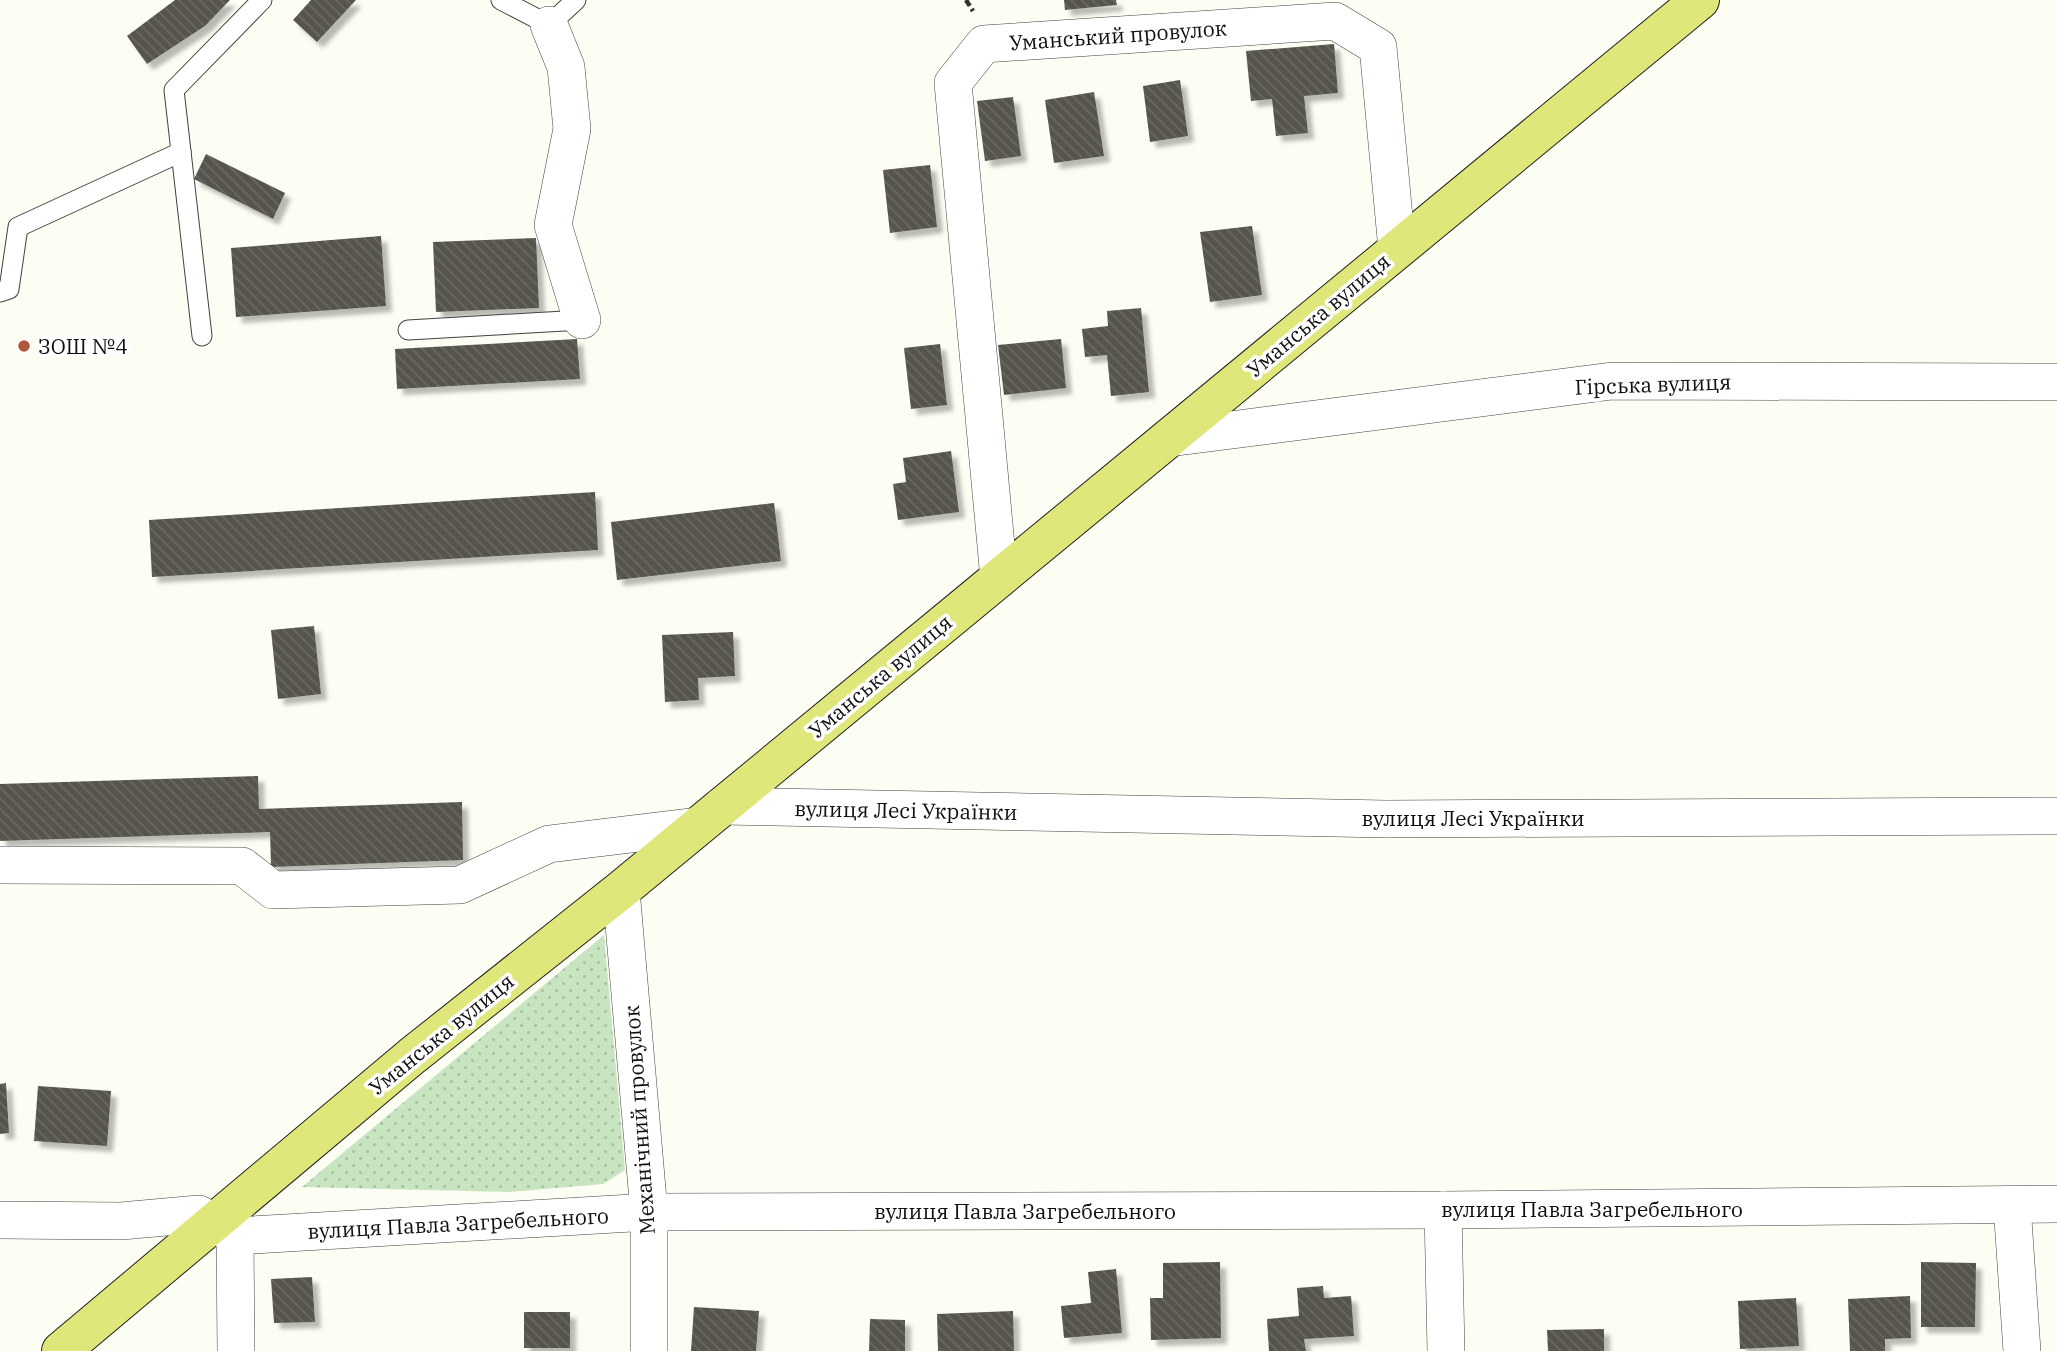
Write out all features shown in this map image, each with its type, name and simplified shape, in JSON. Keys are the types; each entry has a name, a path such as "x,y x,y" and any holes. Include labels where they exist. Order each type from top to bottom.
{"main road":[{"name":"Уманська вулиця","path":"61,1351 225,1230 412,1056 621,890 1700,0"}],"street":[{"name":"Уманський провулок","path":"999,578 953,83 984,44 1335,21 1378,47 1397,249"},
{"path":"549,25 566,67 572,129 553,225 582,320"},
{"name":"Гірська вулиця","path":"1169,438 1612,381 2057,382"},
{"name":"вулиця Лесі Українки","path":"0,865 242,866 273,890 460,885 549,844 710,816 2057,816"},
{"name":"Механічний провулок","path":"621,890 649,1212 649,1351"},
{"name":"вулиця Павла Загребельного","path":"0,1220 121,1221 199,1214 225,1230 649,1212 1443,1210 2057,1204"},
{"path":"2012,1205 2022,1351"},
{"path":"1443,1210 1446,1351"},
{"path":"225,1230 236,1351"}],"lane":[{"path":"202,336 174,90 262,0"},
{"path":"502,0 549,25 576,0"},
{"path":"0,292 9,289 18,227 181,152"},
{"path":"408,330 582,320"}],"green space":[{"path":"604,935 625,1170 603,1184 509,1192 302,1187"}],"building":[{"path":"175,0 230,0 205,26 147,64 127,36"},
{"path":"311,0 356,0 317,42 293,20"},
{"path":"1064,0 1116,0 1117,5 1065,10"},
{"path":"1334,44 1338,93 1304,96 1308,133 1276,136 1272,99 1251,101 1246,51"},
{"path":"1180,80 1188,136 1150,142 1143,86"},
{"path":"1094,92 1104,156 1054,163 1045,100"},
{"path":"1013,97 1021,156 985,161 977,101"},
{"path":"206,154 285,193 273,219 194,179"},
{"path":"930,165 937,227 890,233 883,170"},
{"path":"1252,226 1262,295 1210,302 1200,232"},
{"path":"381,236 386,306 236,317 231,248"},
{"path":"536,238 539,308 436,312 433,242"},
{"path":"1141,308 1149,392 1111,396 1107,355 1085,357 1082,329 1108,326 1107,311"},
{"path":"577,339 580,379 397,389 395,349"},
{"path":"1061,339 1066,388 1004,395 998,345"},
{"path":"940,344 947,405 911,409 904,348"},
{"path":"951,451 959,512 898,520 893,484 906,482 903,458"},
{"path":"595,492 598,550 152,577 149,520"},
{"path":"774,503 781,561 617,580 611,522"},
{"path":"314,626 321,694 278,699 271,630"},
{"path":"733,632 735,676 698,678 699,700 665,702 662,635"},
{"path":"258,776 259,809 462,802 463,860 271,867 270,832 0,841 0,784"},
{"path":"6,1083 9,1133 0,1134 0,1084"},
{"path":"38,1086 111,1091 107,1146 34,1141"},
{"path":"1220,1262 1221,1338 1151,1340 1150,1298 1163,1298 1163,1263"},
{"path":"1921,1262 1976,1263 1975,1327 1921,1327"},
{"path":"1116,1269 1122,1333 1064,1338 1061,1306 1091,1303 1088,1272"},
{"path":"312,1277 315,1322 274,1323 271,1279"},
{"path":"1323,1286 1324,1298 1351,1296 1354,1336 1304,1339 1306,1351 1269,1351 1267,1319 1299,1316 1297,1288"},
{"path":"1910,1296 1911,1338 1885,1339 1885,1351 1850,1351 1848,1299"},
{"path":"1796,1298 1799,1346 1740,1349 1738,1301"},
{"path":"694,1307 759,1311 756,1351 691,1351"},
{"path":"1013,1311 1014,1351 938,1351 937,1314"},
{"path":"524,1312 570,1312 570,1348 524,1348"},
{"path":"870,1319 905,1320 905,1351 869,1351"},
{"path":"1604,1329 1604,1351 1548,1351 1547,1330"}],"place":[{"name":"ЗОШ №4","path":"24,346"}]}
